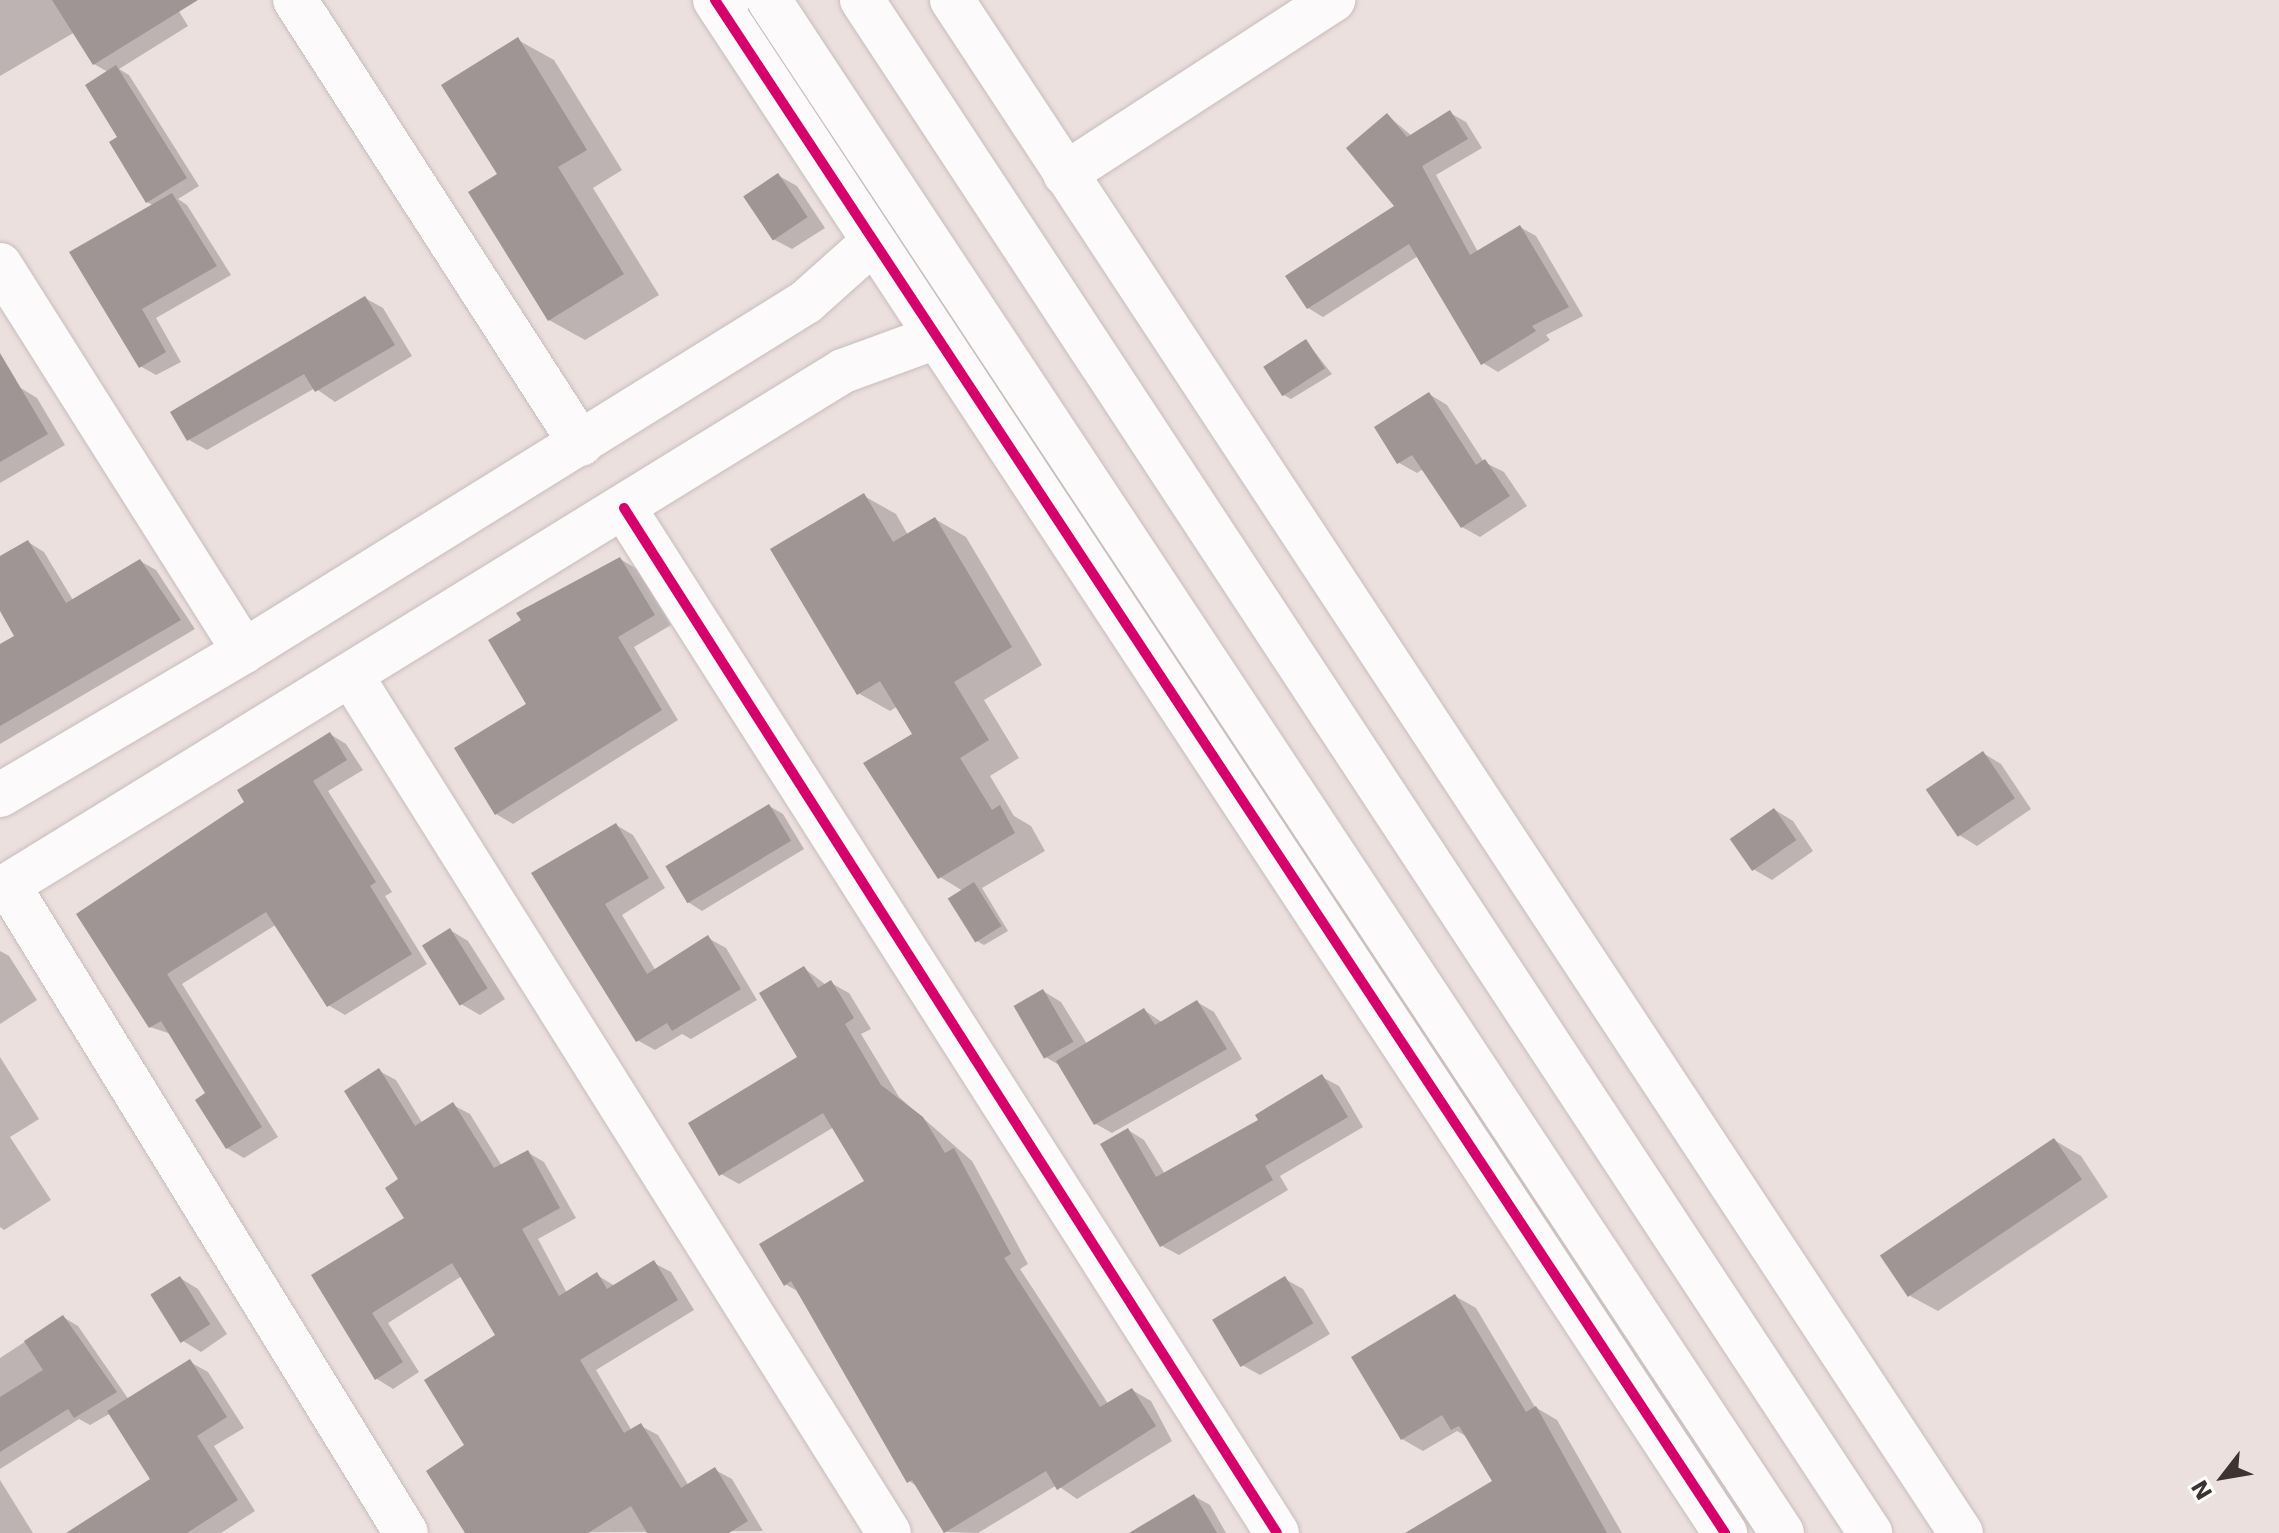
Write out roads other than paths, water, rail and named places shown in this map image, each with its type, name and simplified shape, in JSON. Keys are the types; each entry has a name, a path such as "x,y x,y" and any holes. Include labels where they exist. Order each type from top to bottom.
{"street":[{"path":"295,0 581,444"},
{"path":"769,0 1782,1533"},
{"path":"862,0 1870,1533"},
{"path":"952,0 1961,1533"},
{"path":"1065,174 1333,0"},
{"path":"721,3 873,242 1725,1533"},
{"path":"0,795 244,651 806,302 873,242"},
{"path":"0,265 244,651"},
{"path":"406,1533 4,888 352,677 843,371 936,337"},
{"path":"624,508 1277,1533"},
{"path":"352,677 889,1533"}]}
